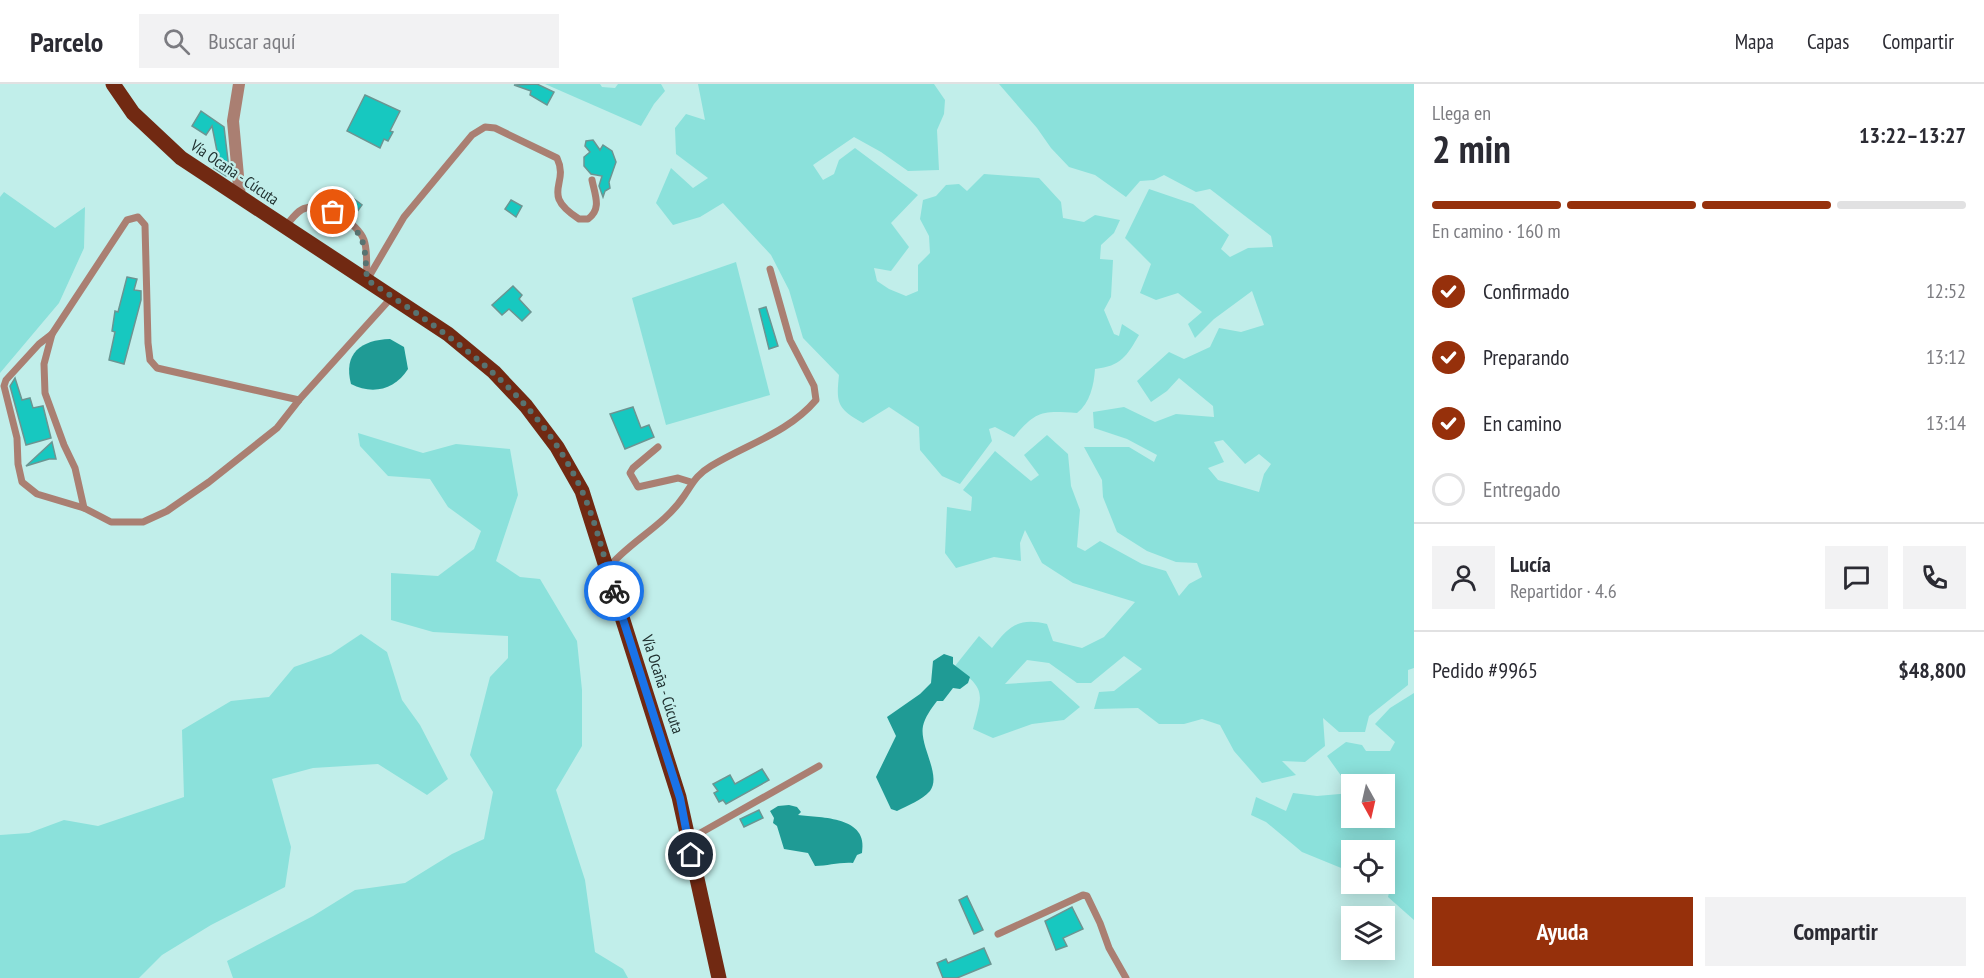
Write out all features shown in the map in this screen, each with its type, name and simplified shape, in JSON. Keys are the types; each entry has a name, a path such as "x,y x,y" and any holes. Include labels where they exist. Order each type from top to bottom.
{"main road":[{"name":"Vía Ocaña - Cúcuta","path":"113,84 133,113 181,158 448,334 494,372 526,406 557,447 582,491 680,798 719,978"}],"street":[{"path":"239,84 233,121 240,198"}],"lane":[{"path":"367,280 404,217 472,135 485,127 495,129 557,158 560,169 556,193 560,203 579,219 588,219 596,211 592,180"},
{"path":"285,227 299,211 307,207 321,207 333,212 358,231 364,240 367,280"},
{"path":"84,508 75,468 45,393 44,364 52,334 127,219 138,217 145,225 150,360 157,368 299,400"},
{"path":"607,569 617,556 654,529 672,512 686,495 691,482 710,466 789,425 806,412 816,399 814,386 790,340 770,269"},
{"path":"52,334 39,344 6,380 5,395 17,438 18,464 22,482 37,494 84,508 111,522 143,522 167,512 277,428 299,400 392,297"},
{"path":"658,447 633,468 630,473 635,484 638,487 678,478 691,482"},
{"path":"688,840 819,766"},
{"path":"998,934 1083,895 1087,896 1101,923 1109,948 1126,978"}],"shaded area":[{"path":"545,84 600,84 602,87 615,88 618,84 661,84 665,91 641,126"},
{"path":"698,84 934,84 945,100 944,114 937,130 939,170 908,171 854,137 813,165 823,180 834,174 839,160 855,148 918,195 891,223 909,247 891,271 874,268 877,281 906,296 918,291 918,265 930,253 929,236 920,219 923,200 936,196 946,185 959,184 967,191 984,174 1039,178 1061,202 1063,218 1084,222 1095,215 1120,220 1114,233 1101,245 1100,259 1113,260 1111,297 1104,310 1114,334 1119,336 1122,324 1139,335 1135,342 1122,359 1104,368 1095,369 1090,393 1085,404 1077,413 1041,414 1014,437 995,427 989,429 992,441 960,484 942,476 920,450 919,427 889,407 863,423 843,409 838,399 839,375 803,338 789,290 771,255 723,203 700,217 673,225 656,203 671,168 693,188 708,178 676,154 675,128 686,114 705,120"},
{"path":"999,84 1414,84 1414,668 1408,670 1408,685 1369,716 1365,732 1339,732 1323,718 1325,746 1305,762 1282,761 1296,775 1262,783 1234,751 1220,725 1202,719 1184,724 1159,724 1138,708 1094,709 1099,692 1114,691 1142,669 1124,656 1091,683 1077,683 1049,663 1027,660 1005,684 1051,681 1080,707 1064,720 1032,724 993,738 973,729 979,707 979,693 972,681 955,666 979,636 992,648 1015,625 1037,622 1047,624 1053,641 1082,648 1104,637 1135,602 1073,583 1042,563 1025,530 1020,543 1021,561 994,557 956,568 945,553 947,507 971,511 972,497 963,490 995,451 1031,481 1039,475 1024,455 1047,435 1068,454 1071,486 1080,510 1077,547 1085,551 1100,541 1142,564 1166,571 1179,596 1189,584 1202,577 1197,563 1176,562 1147,551 1117,532 1103,497 1102,480 1084,447 1129,447 1154,462 1157,455 1127,439 1094,428 1093,412 1124,407 1155,422 1176,414 1214,417 1213,406 1179,378 1167,391 1151,402 1137,381 1169,352 1184,359 1210,347 1219,328 1241,332 1264,325 1252,291 1214,319 1195,338 1188,324 1202,312 1178,293 1156,300 1140,293 1151,264 1125,238 1149,189 1193,204 1229,235 1221,249 1230,257 1248,248 1273,247 1271,236 1210,189 1196,192 1164,175 1154,180 1140,181 1126,197 1095,175 1069,167 1051,148","holes":["1223,440 1245,464 1259,454 1271,464 1264,474 1259,492 1218,480 1208,468 1224,462 1214,442"]},
{"path":"4,192 55,228 85,207 84,248 59,303 0,373 0,197"},
{"path":"736,262 770,395 666,425 632,298"},
{"path":"390,339 404,347 408,369 403,376 390,386 375,390 351,384 350,364 357,350 371,342"},
{"path":"358,433 423,453 456,444 510,449 518,495 496,561 520,577 540,579 577,641 582,690 582,746 556,790 585,880 595,952 623,969 628,978 233,978 227,961 313,916 355,890 405,883 452,854 484,839 493,792 470,755 490,677 508,658 508,636 433,632 391,620 391,573 438,576 474,549 481,531 448,507 430,479 388,476 360,446"},
{"path":"361,634 387,652 402,700 420,725 448,779 427,795 378,764 313,768 272,779 291,847 285,887 211,925 162,955 139,978 0,978 0,835 29,833 64,820 98,826 184,797 182,730 231,701 269,697 294,667 331,654"},
{"path":"944,654 953,657 953,664 970,677 968,683 960,689 953,688 943,701 937,701 928,713 923,726 923,734 932,769 933,784 930,791 919,800 897,811 891,809 876,777 896,736 887,717 920,694 931,683 933,661"},
{"path":"1414,693 1414,920 1388,897 1389,894 1395,894 1395,840 1341,840 1341,868 1302,852 1266,822 1251,815 1256,797 1286,811 1293,793 1317,796 1341,794 1341,828 1395,828 1395,774 1341,776 1327,756 1346,742 1362,745 1366,751 1390,751 1395,742 1375,724 1390,708"},
{"path":"778,806 797,807 801,812 798,815 842,821 851,826 858,832 862,841 862,853 857,855 853,863 815,866 808,853 784,849 770,811"}],"building":[{"path":"537,84 554,92 547,105 530,95 531,91 514,85"},
{"path":"365,95 400,111 390,131 393,132 388,141 384,139 380,148 347,131"},
{"path":"201,111 224,127 229,169 226,176 214,168 219,161 212,126 206,135 192,126"},
{"path":"593,140 600,150 603,145 612,151 616,162 609,182 610,188 605,191 603,197 599,186 602,176 591,174 584,166 584,157 590,152 585,146 586,141"},
{"path":"345,192 362,205 354,216 336,203"},
{"path":"511,200 522,206 516,217 505,209"},
{"path":"127,277 137,279 134,290 141,291 141,300 124,364 109,360 115,332 112,331 115,311 118,312"},
{"path":"513,286 522,295 519,299 531,312 522,321 509,309 502,315 492,305"},
{"path":"766,307 778,346 769,349 759,309"},
{"path":"15,378 22,400 30,398 33,408 43,406 51,438 26,445 10,386"},
{"path":"633,407 641,428 649,425 654,437 625,449 610,414"},
{"path":"52,442 56,459 26,466"},
{"path":"762,769 769,780 726,804 723,800 719,802 714,793 718,791 713,784 730,775 735,784"},
{"path":"759,810 763,818 744,827 740,819"},
{"path":"967,896 983,930 974,934 959,900"},
{"path":"1072,907 1083,929 1063,938 1067,946 1056,950 1045,921"},
{"path":"984,948 991,964 957,978 943,978 937,963 946,959 948,963"}],"way so far":[{"path":"333,212 347,221 364,240 367,280 448,334 494,372 526,406 557,447 582,491 614,591"}],"route":[{"path":"614,591 680,798 691,855"}]}
